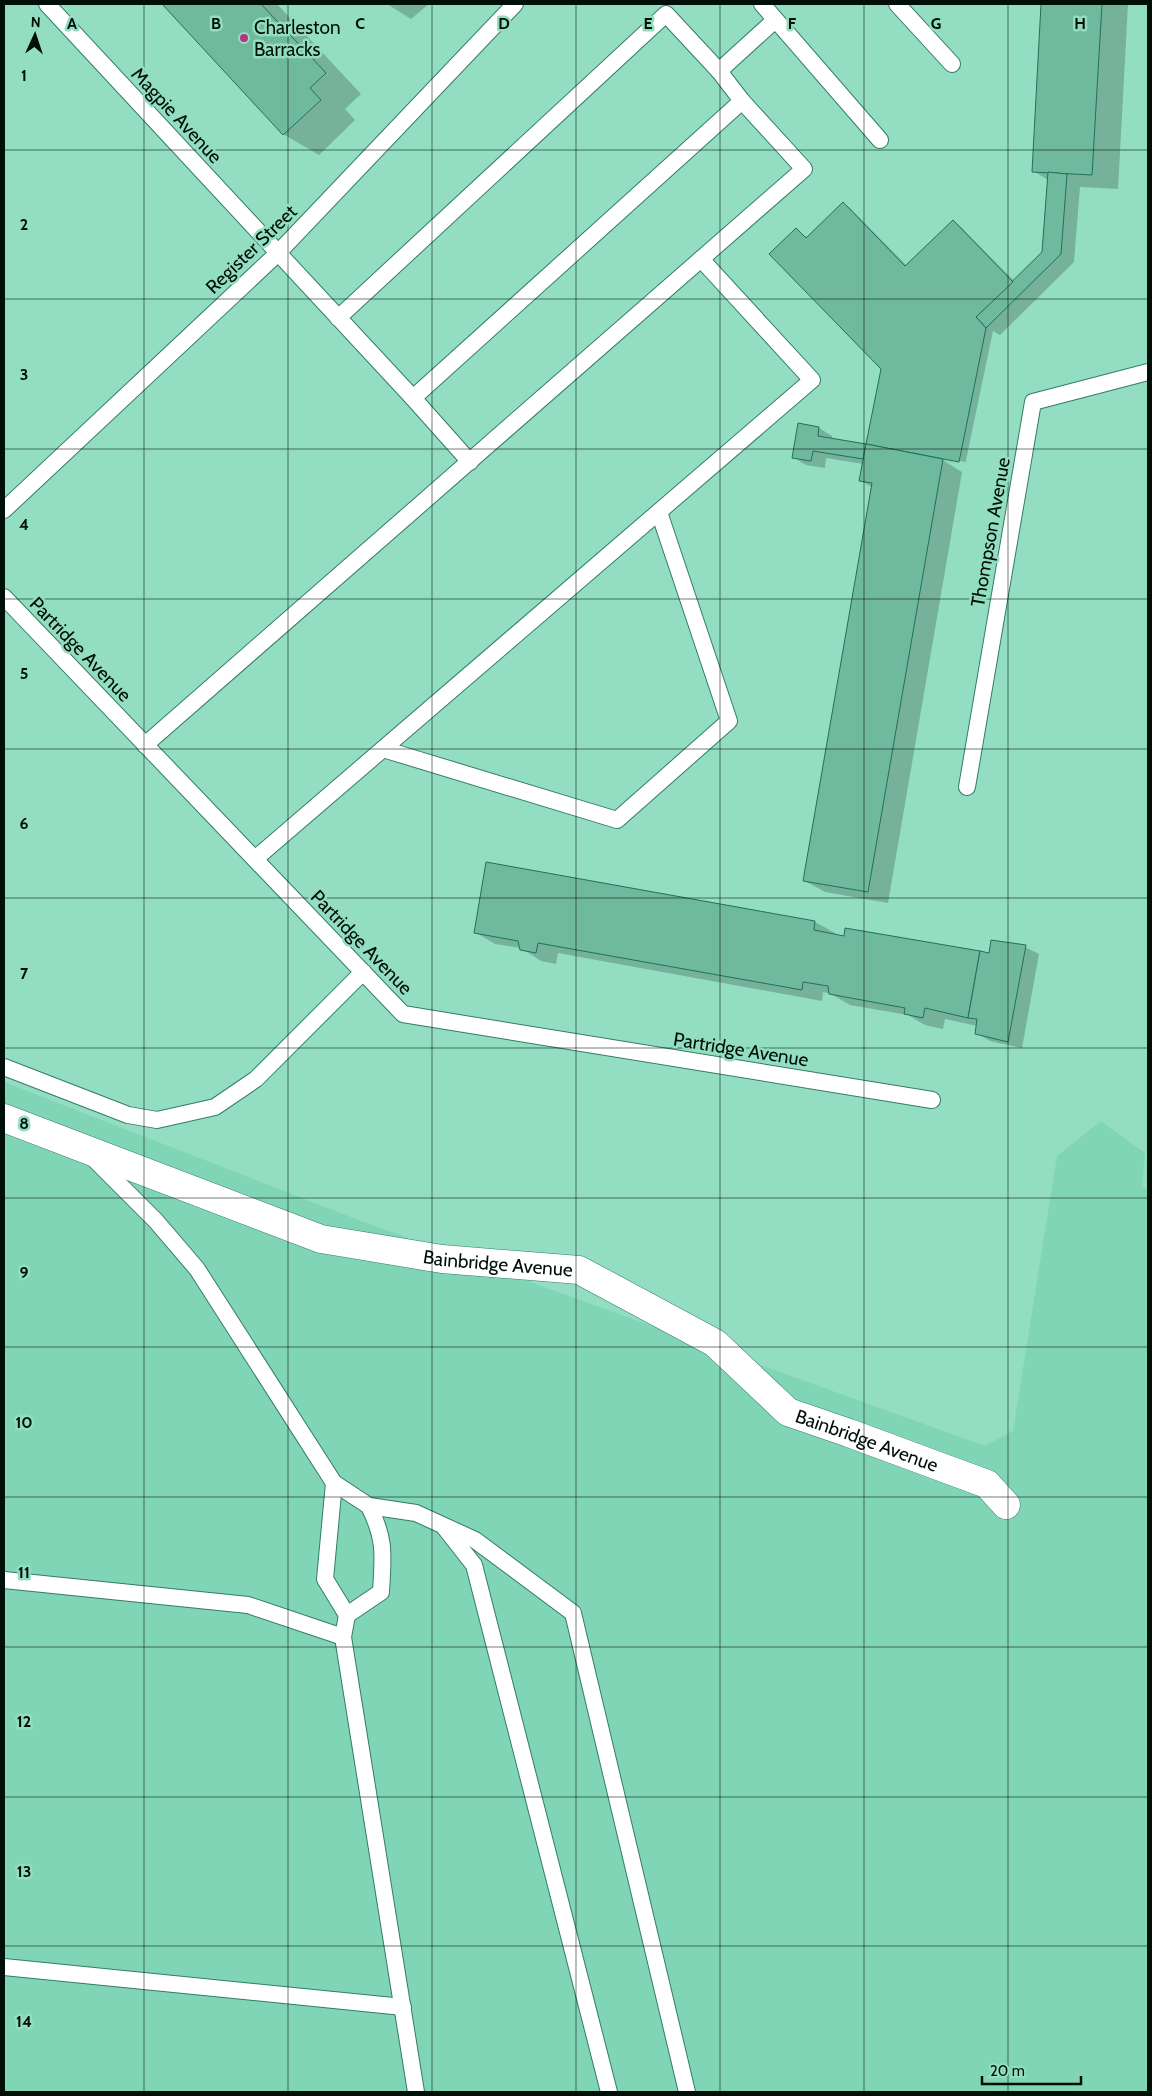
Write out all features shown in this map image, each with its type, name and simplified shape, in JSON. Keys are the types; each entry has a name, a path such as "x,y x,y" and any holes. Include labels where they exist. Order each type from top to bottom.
{"street":[{"name":"Bainbridge Avenue","path":"4,1118 321,1239 442,1259 579,1270 715,1342 788,1412 987,1484 1006,1505"}],"lane":[{"name":"Magpie Avenue","path":"47,4 277,254 413,398 470,462"},
{"name":"Register Street","path":"4,510 277,254 515,4"},
{"path":"762,4 880,140"},
{"path":"897,4 952,64"},
{"path":"145,745 804,168 666,14 338,318"},
{"path":"719,71 775,20"},
{"path":"413,398 742,101"},
{"path":"255,859 812,380 701,259"},
{"name":"Thompson Avenue","path":"967,787 1033,402 1148,372"},
{"path":"383,749 617,820 730,721 659,512"},
{"name":"Partridge Avenue","path":"4,597 403,1014 932,1100"},
{"path":"4,1066 128,1115 157,1120 214,1107 256,1079 363,972"},
{"path":"85,1149 156,1221 197,1269 334,1483 369,1506 416,1513 475,1540 573,1613 687,2092"},
{"path":"334,1483 325,1579 348,1615"},
{"path":"369,1506 379,1526 384,1546 381,1592 348,1615 343,1636 416,2092"},
{"path":"443,1524 474,1565 608,2092"},
{"path":"4,1580 248,1605 343,1636"},
{"path":"4,1967 402,2007"}],"shaded area":[{"path":"4,1082 361,1221 985,1446 1013,1431 1057,1156 1101,1121 1145,1153 1142,1187 1148,1188 1148,2092 4,2092"}],"building":[{"name":"Charleston Barracks","path":"162,4 261,4 326,73 310,88 321,100 283,135"},
{"path":"1041,4 1102,4 1092,175 1032,172"},
{"path":"1048,172 1067,174 1061,254 986,328 976,317 1042,252"},
{"path":"843,202 905,266 953,220 1013,282 976,317 986,328 959,462 866,444 881,369 769,254 796,228 806,238"},
{"path":"798,423 819,427 818,436 866,444 863,459 813,451 811,461 792,458"},
{"path":"866,444 943,459 868,892 803,881 872,483 859,481"},
{"path":"486,862 815,921 814,930 844,936 845,928 980,951 968,1018 925,1008 923,1018 904,1014 905,1008 829,994 828,986 803,982 802,990 538,943 536,953 520,950 518,941 474,933"},
{"path":"991,940 1026,945 1008,1042 975,1034 977,1019 968,1018 980,951 989,953"}],"place":[{"name":"Charleston Barracks","path":"244,38"}]}
